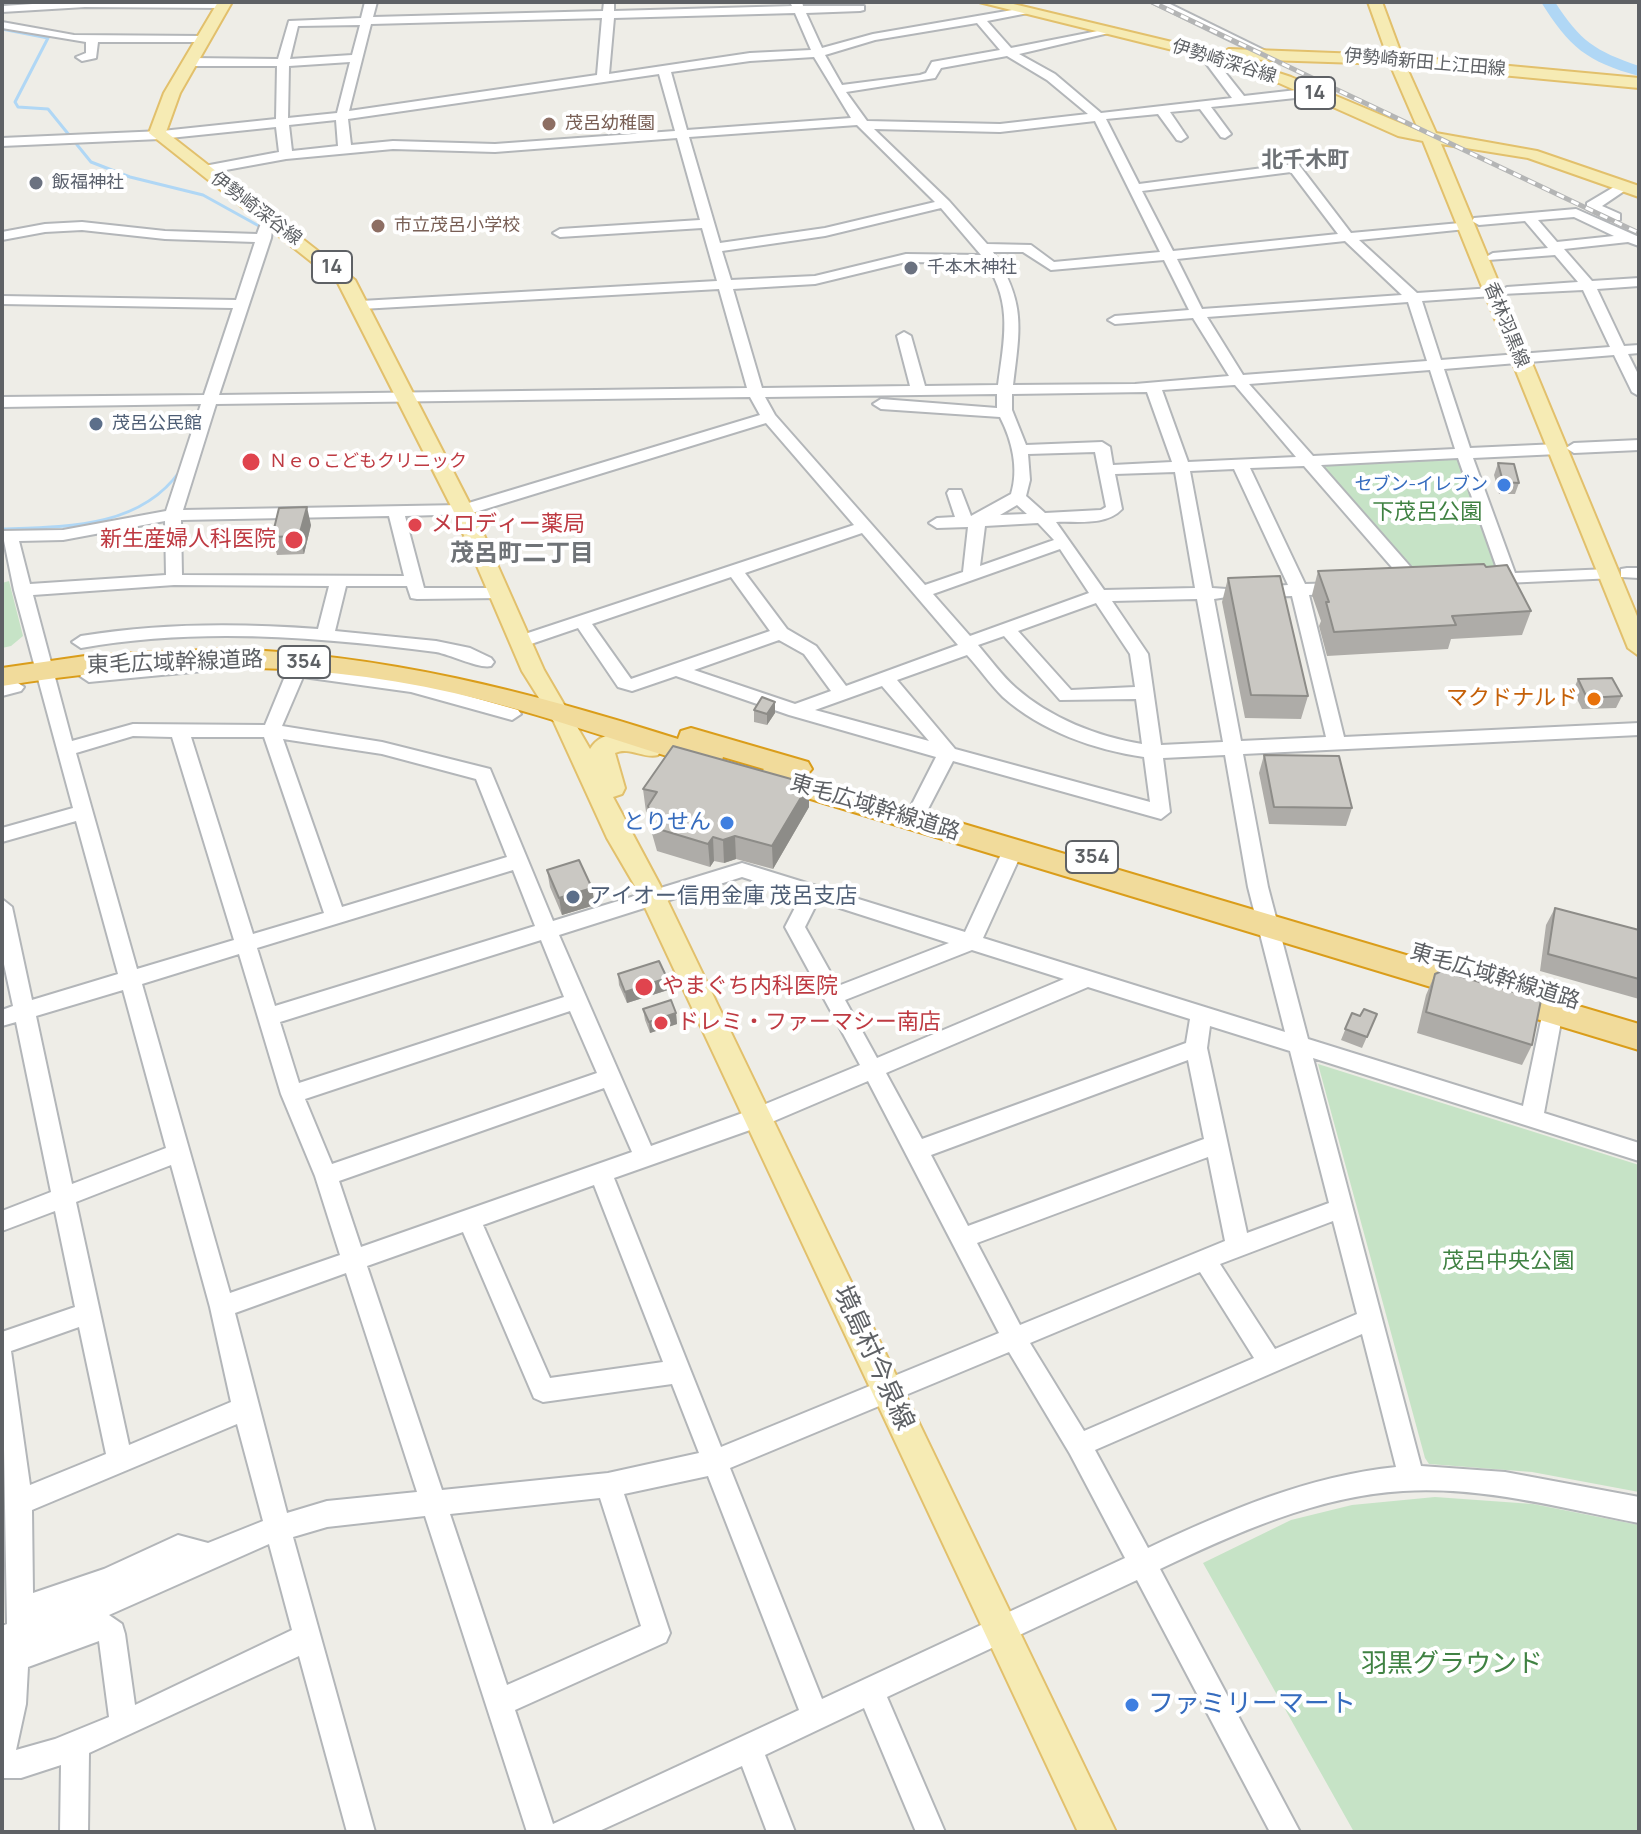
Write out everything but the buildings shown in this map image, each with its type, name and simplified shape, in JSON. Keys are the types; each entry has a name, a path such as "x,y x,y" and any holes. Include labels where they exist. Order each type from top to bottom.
{"highway":[{"name":"東毛広域幹線道路","path":"6,685 42,664 114,648 261,644 375,647 561,706 716,761 1013,850 1639,1019"},
{"name":"東毛広域幹線道路","path":"2,664 226,662 366,669 471,695 561,706 920,806 1639,1037"}],"main road":[{"name":"伊勢崎深谷線","path":"986,2 1208,55 1314,92 1394,130 1531,154 1632,189"},
{"name":"香林羽黒線","path":"1375,2 1437,138 1566,449 1639,601"},
{"name":"香林羽黒線","path":"1382,2 1403,60"},
{"path":"158,134 172,93 224,4"},
{"name":"伊勢崎新田上江田線","path":"1208,55 1264,53 1403,60 1639,83"},
{"name":"伊勢崎深谷線","path":"158,134 335,269 361,305 501,593 531,638 561,706"},
{"name":"香林羽黒線","path":"1472,223 1493,257 1500,292"},
{"name":"香林羽黒線","path":"1625,573 1639,648"},
{"name":"伊勢崎深谷線","path":"501,593 508,620 561,706"},
{"name":"境島村今泉線","path":"561,706 618,800 636,839 650,890"},
{"name":"境島村今泉線","path":"561,706 1097,1832"},
{"path":"618,800 601,755 602,749 613,741 624,741 676,756 716,761"}],"street":[{"path":"345,149 342,116 371,2"},
{"path":"1157,2 1264,53"},
{"path":"4,7 224,4"},
{"path":"798,6 819,53 861,123 943,204 986,253 1009,295 1013,314 1005,413 1019,450 1023,476 1018,497 971,521"},
{"path":"603,79 609,8"},
{"path":"286,155 281,123 280,62 293,23 609,8 860,8"},
{"path":"3,138 158,134 342,116 750,57 819,53 873,37 1024,11"},
{"path":"979,18 1008,52 1051,77 1099,117 1198,315 1240,382 1307,461 1424,584 1387,586"},
{"path":"2,25 51,36 203,39"},
{"path":"840,89 922,78 931,75 936,65 1109,30"},
{"path":"82,57 92,56 92,38"},
{"path":"1208,55 1240,100"},
{"path":"190,62 358,58"},
{"path":"664,70 756,395 769,417 1009,692 1049,720 1091,739 1155,752 1231,751 1639,729"},
{"path":"204,170 286,155 393,145 495,148 861,123 1000,128 1314,92"},
{"path":"1203,105 1225,134"},
{"path":"1162,110 1181,137"},
{"path":"1135,188 1294,168 1346,235 1414,298 1434,366 1509,579"},
{"path":"1632,189 1592,206 1636,236"},
{"path":"713,248 825,232 943,204"},
{"path":"361,305 815,280 906,258 1026,248 1051,266 1576,213 1636,236"},
{"path":"1528,217 1588,285 1619,351 1634,373 1639,392"},
{"path":"174,580 173,515 269,218"},
{"path":"560,233 707,224"},
{"path":"2,236 45,228 82,226 165,235 264,238"},
{"path":"1493,257 1636,236"},
{"path":"1115,320 1639,282"},
{"path":"2,300 240,304"},
{"path":"904,336 919,392"},
{"path":"2,402 756,395 1153,387 1639,349"},
{"path":"1153,387 1182,468 1207,594 1231,751 1265,917 1412,1479"},
{"path":"827,401 1005,413"},
{"path":"361,1832 245,1408 222,1307 6,536 63,535 173,515 463,510 769,417"},
{"path":"1108,470 1639,445"},
{"path":"937,523 1043,518 1110,512 1114,509 1102,447 1019,450"},
{"path":"1240,464 1299,590 1337,744"},
{"path":"955,493 971,521 971,575"},
{"path":"677,670 795,711 1161,812 1139,654 1064,542 1043,518 1018,497"},
{"path":"396,512 420,597 501,593"},
{"path":"531,638 864,527"},
{"path":"922,592 1064,542"},
{"path":"734,570 781,633 810,650 842,693"},
{"path":"1478,581 1625,573"},
{"path":"22,590 174,580 414,581"},
{"path":"325,635 339,580"},
{"path":"795,711 1098,596 1357,587"},
{"path":"581,620 624,683 632,685 781,633"},
{"path":"1007,629 1066,696 1146,693"},
{"path":"81,642 144,635 239,631 325,635 375,647 433,647 485,662"},
{"path":"114,648 144,635"},
{"path":"89,676 226,662 366,678 471,695 512,714"},
{"path":"297,670 271,731 335,917"},
{"path":"885,678 948,752"},
{"path":"179,729 292,1094 326,1176 541,1832"},
{"path":"66,749 133,730 271,731 382,748 483,774 576,1001 645,1157"},
{"path":"920,806 948,752"},
{"path":"2,835 85,812"},
{"path":"833,996 970,943 1013,850"},
{"path":"2,1018 519,861"},
{"path":"268,1017 548,929 650,890 742,870 1201,1017 1639,1152"},
{"path":"812,893 795,927 917,1150 1014,1338 1079,1445 1286,1832"},
{"path":"2,907 120,1461"},
{"path":"222,1307 759,1117 1086,979"},
{"path":"292,1094 576,1001"},
{"path":"1532,1118 1553,1011"},
{"path":"1201,1017 1196,1048 1238,1246"},
{"path":"917,1150 1196,1048"},
{"path":"326,1176 611,1077"},
{"path":"962,1238 1216,1144"},
{"path":"2,1221 178,1153"},
{"path":"601,1174 816,1718"},
{"path":"11,1649 208,1556 279,1528 359,1508 608,1485 715,1462 1238,1246 1342,1208"},
{"path":"470,1220 543,1390 677,1372"},
{"path":"1205,1260 1270,1363"},
{"path":"2,1343 88,1313"},
{"path":"1079,1445 1369,1320"},
{"path":"2,1357 20,1502 22,1545 18,1614 108,1581 178,1548 208,1556"},
{"path":"20,1502 245,1408"},
{"path":"564,1832 750,1751 1001,1630 1275,1506 1370,1482 1412,1479 1466,1480 1529,1488 1639,1510"},
{"path":"500,1702 657,1633 608,1485"},
{"path":"11,1649 102,1626 108,1628 112,1634 124,1724"},
{"path":"2,1764 13,1767 75,1747 308,1637"},
{"path":"2,1751 12,1704 11,1649"},
{"path":"871,1693 931,1832"},
{"path":"74,1832 75,1747"},
{"path":"750,1751 781,1832"}],"green space":[{"name":"下茂呂公園","path":"1455,458 1462,461 1502,573 1421,580 1317,465"},
{"path":"9,581 23,636 11,646 2,648 2,583"},
{"name":"茂呂中央公園","path":"1318,1064 1639,1165 1639,1492 1532,1472 1429,1464"},
{"name":"羽黒グラウンド","path":"1435,1497 1533,1504 1639,1525 1639,1832 1354,1832 1203,1563 1291,1520 1352,1505"}],"waterway":[{"path":"1548,2 1584,49 1605,60 1639,71"},
{"path":"2,29 48,38 15,102 18,107 48,109 91,162 130,177 203,195 259,226"},
{"path":"2,529 76,525 123,514 163,490 180,471"}],"railway":[{"path":"1152,2 1639,233"}],"place":[{"name":"茂呂幼稚園","path":"549,124"},
{"name":"飯福神社","path":"36,183"},
{"name":"市立茂呂小学校","path":"378,226"},
{"name":"千本木神社","path":"911,268"},
{"name":"茂呂公民館","path":"96,424"},
{"name":"Ｎｅｏこどもクリニック","path":"251,462"},
{"name":"セブン-イレブン","path":"1504,485"},
{"name":"メロディー薬局","path":"415,525"},
{"name":"新生産婦人科医院","path":"294,540"},
{"name":"マクドナルド","path":"1594,699"},
{"name":"とりせん","path":"727,823"},
{"name":"アイオー信用金庫 茂呂支店","path":"573,897"},
{"name":"やまぐち内科医院","path":"644,987"},
{"name":"ドレミ・ファーマシー南店","path":"661,1023"},
{"name":"ファミリーマート","path":"1132,1705"}],"district":[{"name":"北千木町","path":"1305,161"},
{"name":"茂呂町二丁目","path":"522,554"}]}
